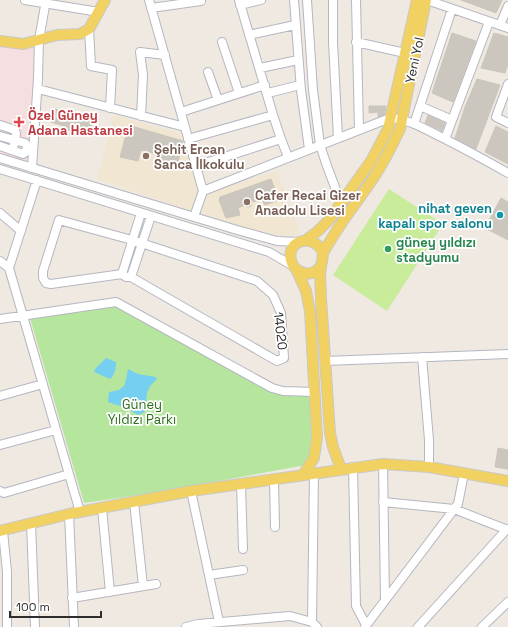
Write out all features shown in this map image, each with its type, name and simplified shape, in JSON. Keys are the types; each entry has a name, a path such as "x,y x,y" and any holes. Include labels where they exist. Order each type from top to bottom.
{"main road":[{"path":"0,41 23,44 57,34 80,34 89,29 105,0"},
{"path":"303,475 314,458 317,437 315,392 310,311 306,291 291,262 290,256 292,250 318,231 329,220 371,161 388,129 417,0"},
{"name":"Yeni Yol","path":"323,253 341,223 374,178 391,149 400,129 427,0"},
{"path":"295,268 308,274 318,270 324,260 321,248 317,243 312,241 303,241"},
{"path":"321,266 321,292 330,432 333,447 341,469"},
{"path":"1,531 68,514 191,491 382,464 429,467 508,481"}],"street":[{"path":"25,0 45,2 99,12"},
{"path":"261,0 240,2 273,115 288,157"},
{"path":"294,0 300,85 309,149"},
{"path":"307,0 313,90 320,145 326,166 341,203"},
{"path":"333,0 333,42 338,138"},
{"path":"356,0 359,130"},
{"path":"427,0 508,28"},
{"path":"194,217 203,191 150,4 201,1"},
{"path":"32,168 38,88 39,40 45,2"},
{"path":"500,25 508,6"},
{"path":"414,124 452,9"},
{"path":"445,139 489,22"},
{"path":"249,35 295,25"},
{"path":"89,29 91,66 112,70 110,108"},
{"path":"222,42 238,93"},
{"path":"356,42 405,53"},
{"path":"142,116 142,75 140,52 165,55"},
{"path":"260,68 298,60"},
{"path":"208,72 218,100"},
{"path":"508,84 496,117 508,123"},
{"path":"180,112 238,93 300,85"},
{"path":"38,88 185,127"},
{"path":"420,106 452,120"},
{"path":"188,139 273,115"},
{"path":"203,191 390,118 402,119 414,124 508,173"},
{"path":"0,125 15,130 15,141 10,161"},
{"path":"0,136 26,145 27,150 24,154 0,146"},
{"path":"196,166 281,139"},
{"path":"0,158 277,241 303,241"},
{"path":"0,169 269,252 295,268"},
{"path":"37,180 9,268 80,512"},
{"path":"0,213 20,231"},
{"path":"122,274 141,213"},
{"path":"142,244 59,220 43,271 43,278 46,283 51,284 122,274 126,277 131,277 142,244 151,216"},
{"name":"14020","path":"131,277 278,361 284,358 281,313 273,295 257,282 142,244"},
{"path":"0,261 9,268"},
{"path":"0,319 116,302 272,388 283,391 315,392"},
{"path":"326,362 508,354"},
{"path":"422,358 429,440 429,467"},
{"path":"0,396 43,384"},
{"path":"0,445 56,430"},
{"path":"382,464 385,600"},
{"path":"353,467 356,606 365,626 458,504 464,473"},
{"path":"186,627 198,624 224,624 290,616 315,625 314,473"},
{"path":"0,491 4,493 69,474"},
{"path":"274,479 275,526"},
{"path":"241,484 243,549"},
{"path":"191,491 209,575 224,624"},
{"path":"134,502 143,586"},
{"path":"383,502 454,509 507,529 418,627"},
{"path":"102,508 110,592"},
{"path":"68,514 74,627"},
{"path":"31,523 35,627"},
{"path":"1,531 7,572 7,627"},
{"path":"209,575 243,570"},
{"path":"72,598 156,584"},
{"path":"482,627 508,602"}],"shaded area":[{"name":"Özel Güney Adana Hastanesi","path":"0,43 42,48 34,165 0,153"},
{"name":"Şehit Ercan Sanca İlkokulu","path":"114,115 182,134 198,190 192,211 97,179"},
{"name":"Cafer Recai Gizer Anadolu Lisesi","path":"277,171 300,234 283,236 258,231 212,218 202,212 208,192"}],"green space":[{"name":"güney yıldızı stadyumu","path":"389,189 443,224 387,311 333,275"},
{"name":"Güney Yıldızı Parkı","path":"116,302 264,387 315,392 313,453 306,465 159,492 84,503 30,318"}],"water":[{"path":"106,358 116,362 115,371 110,379 94,372"},
{"path":"128,369 138,374 156,377 157,379 150,386 147,393 145,412 138,415 126,408 108,402 109,392 119,390 124,385"}],"building":[{"path":"461,0 502,0 496,13"},
{"path":"452,33 476,41 453,102 432,93"},
{"path":"494,33 508,37 508,64 505,73 481,68"},
{"path":"477,79 500,85 476,149 455,138 465,107"},
{"path":"369,106 386,106 385,114 378,117 378,112 369,113"},
{"path":"55,109 93,121 89,132 77,128 76,132 63,129 64,126 51,122"},
{"path":"428,115 445,123 442,131 425,123"},
{"path":"496,126 508,132 508,164 485,152"},
{"path":"128,127 135,127 183,141 176,170 156,165 158,154 141,150 138,161 120,157"},
{"path":"271,179 279,200 265,205 262,200 251,202 251,206 247,207 245,205 238,208 240,215 226,218 219,200 220,197"},
{"name":"nihat geven kapalı spor salonu","path":"501,198 508,202 508,240 485,228"},
{"path":"498,448 508,450 508,469 495,467"}],"place":[{"name":"Özel Güney Adana Hastanesi","path":"19,122"},
{"name":"Şehit Ercan Sanca İlkokulu","path":"146,156"},
{"name":"Cafer Recai Gizer Anadolu Lisesi","path":"247,202"},
{"name":"nihat geven kapalı spor salonu","path":"500,215"},
{"name":"güney yıldızı stadyumu","path":"388,249"}]}
